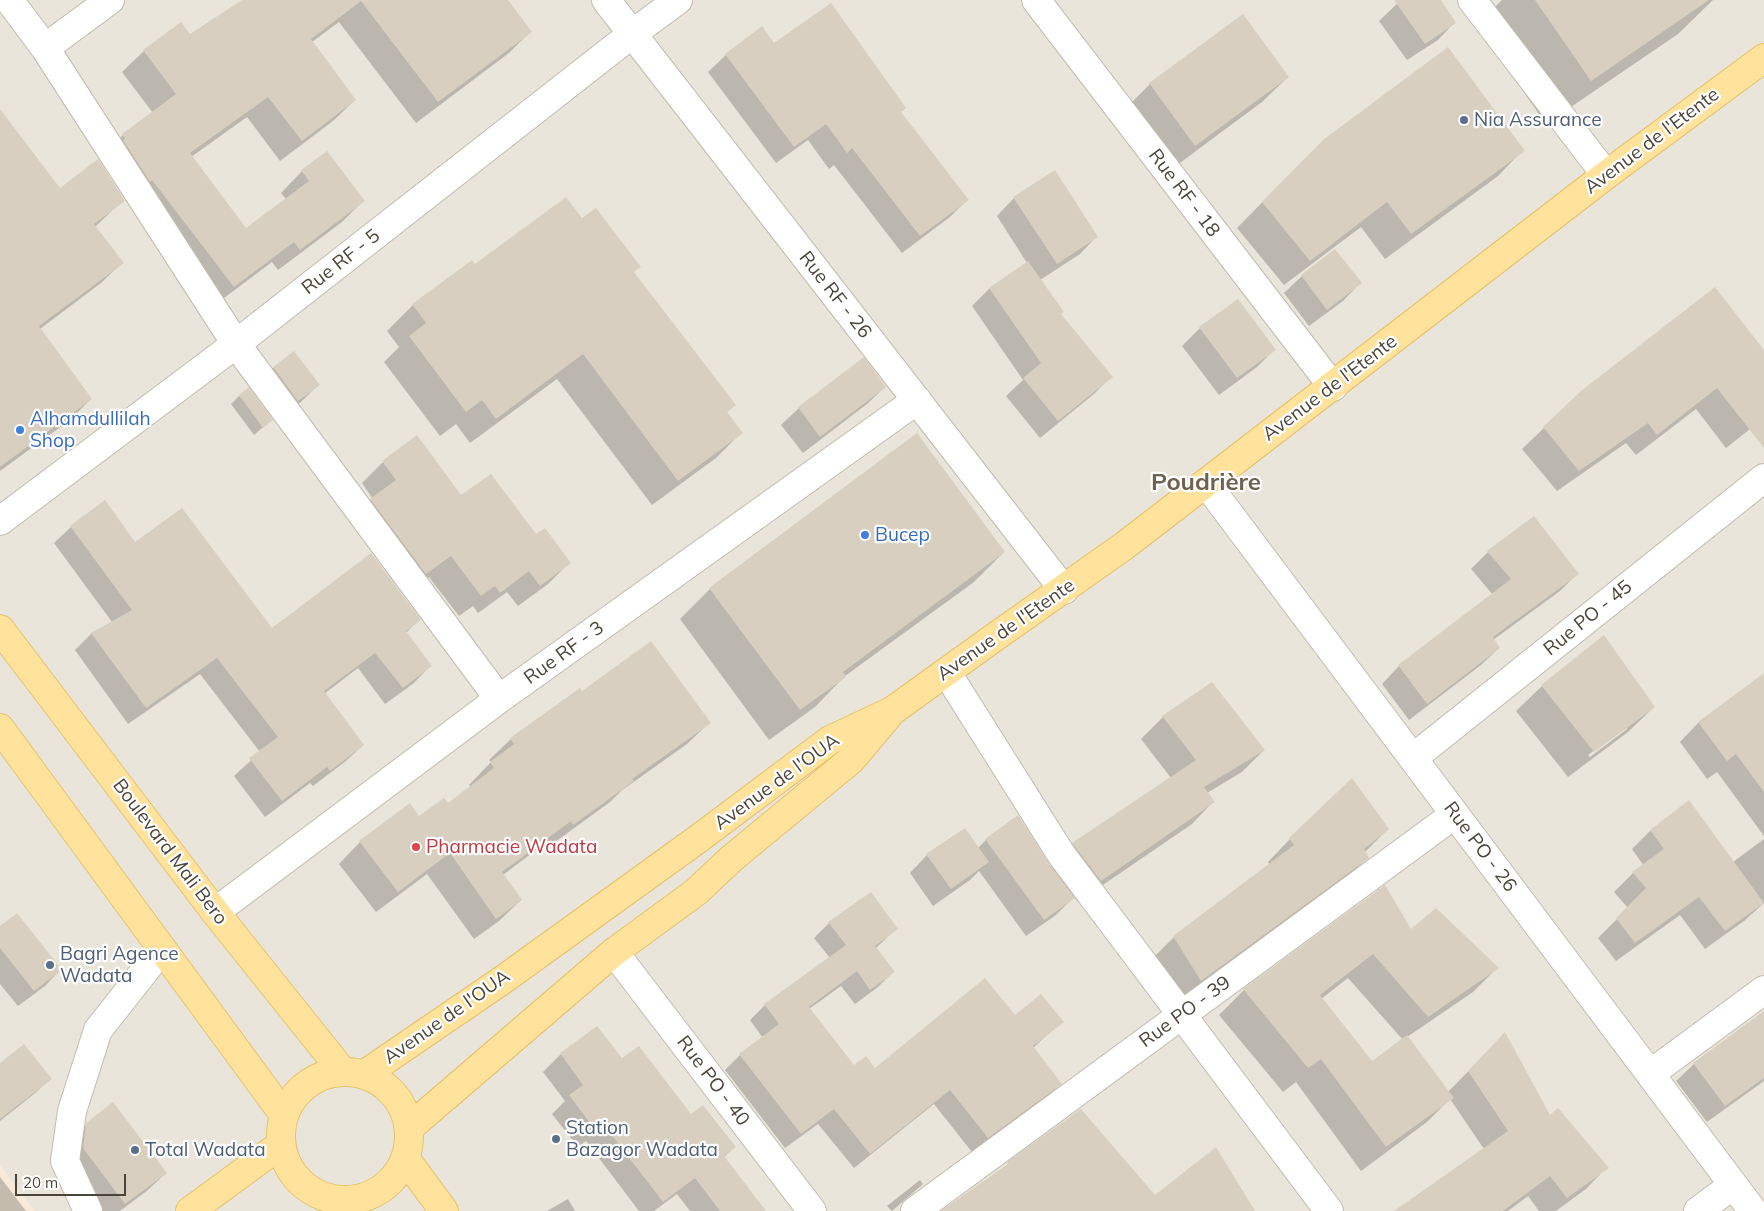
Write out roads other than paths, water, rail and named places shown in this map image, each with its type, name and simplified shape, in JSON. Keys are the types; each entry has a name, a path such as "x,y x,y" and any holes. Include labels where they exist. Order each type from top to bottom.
{"main road":[{"name":"Avenue de l'Etente","path":"892,711 1124,546 1606,175 1764,58"},
{"name":"Boulevard Mali Bero","path":"0,629 215,912 354,1073"},
{"name":"Avenue de l'OUA","path":"409,1128 614,952 696,892 731,859 852,760 892,711"},
{"name":"Avenue de l'OUA","path":"354,1073 569,932 698,840 830,740 892,711"},
{"path":"0,728 284,1115"},
{"path":"354,1073 378,1080 399,1101 406,1114 409,1128 409,1143 405,1158 399,1171 378,1191 364,1197 354,1205 336,1199 312,1203 286,1162 280,1145 284,1115 292,1099 314,1079 328,1074 354,1073"},
{"path":"190,1211 280,1145"},
{"path":"405,1158 444,1211"}],"street":[{"path":"9,0 45,48 236,344 499,699"},
{"path":"45,48 110,0"},
{"name":"Rue RF - 26","path":"606,0 1064,590"},
{"name":"Rue RF - 5","path":"0,521 236,344 678,0"},
{"name":"Rue RF - 18","path":"1036,0 1333,387"},
{"path":"1472,0 1606,175"},
{"name":"Rue RF - 3","path":"215,912 499,699 917,400"},
{"name":"Rue PO - 45","path":"1413,758 1764,478"},
{"name":"Rue PO - 26","path":"1206,483 1753,1211"},
{"path":"947,673 1061,854 1329,1211"},
{"name":"Rue PO - 39","path":"915,1211 1455,814"},
{"path":"88,1211 65,1161 72,1111 98,1030 162,949"},
{"name":"Rue PO - 40","path":"614,952 812,1211"},
{"path":"1650,1074 1764,990"},
{"path":"1698,1211 1733,1185"}],"place":[{"name":"Nia Assurance","path":"1464,120"},
{"name":"Alhamdullilah Shop","path":"20,430"},
{"name":"Bucep","path":"865,535"},
{"name":"Pharmacie Wadata","path":"416,847"},
{"name":"Bagri Agence Wadata","path":"50,965"},
{"name":"Station Bazagor Wadata","path":"556,1139"},
{"name":"Total Wadata","path":"135,1150"}],"district":[{"name":"Poudrière","path":"1206,483"}]}
